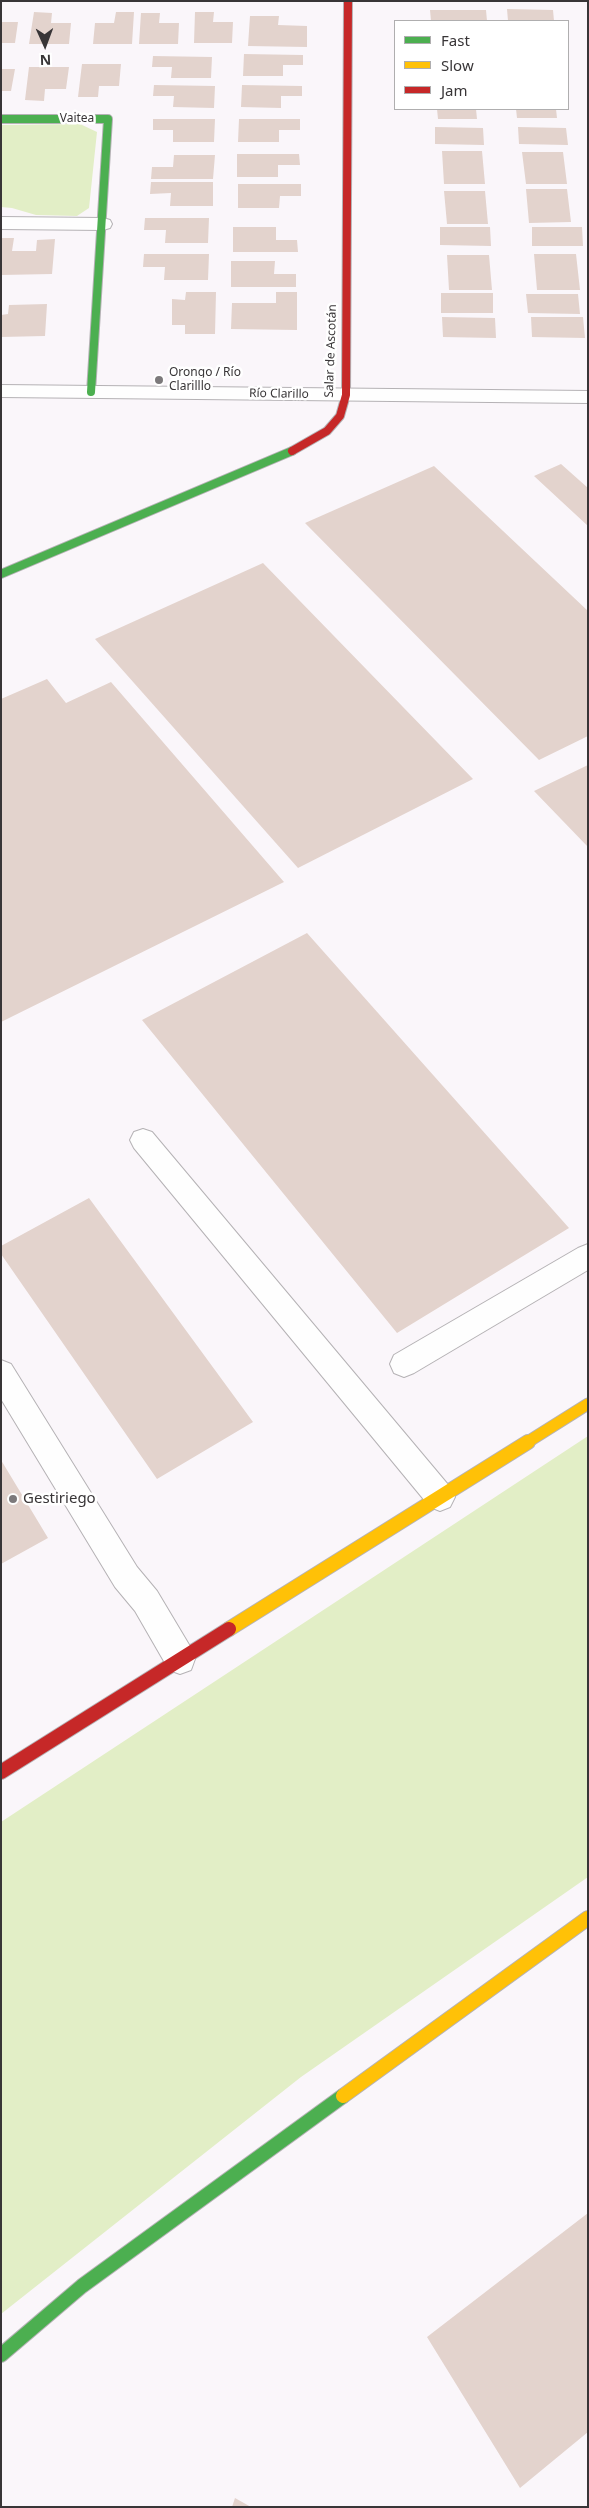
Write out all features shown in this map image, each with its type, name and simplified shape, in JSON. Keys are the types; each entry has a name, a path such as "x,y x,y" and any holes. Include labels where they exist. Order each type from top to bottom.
{"street":[{"name":"Salar de Ascotán","path":"1,574 295,450 327,431 340,416 346,395 348,1"},
{"name":"Vaitea","path":"1,119 108,119 103,224 91,392"},
{"path":"1,223 103,224"},
{"name":"Río Clarillo","path":"1,391 588,397"},
{"path":"143,1140 440,1497"},
{"path":"404,1364 588,1256"},
{"path":"1,1373 126,1577 146,1602 180,1659"},
{"path":"1,1772 588,1404"},
{"path":"1,2355 82,2286 588,1918"}],"green space":[{"path":"80,124 97,132 89,208 77,216 36,215 1,207 1,125"},
{"path":"588,1436 588,1877 301,2077 1,2314 1,1822"}],"building":[{"path":"507,9 553,10 554,20 508,20"},
{"path":"430,10 486,10 487,20 431,20"},
{"path":"34,12 52,13 51,23 71,23 69,44 29,44"},
{"path":"116,12 134,12 132,44 93,44 95,23 114,23"},
{"path":"195,12 214,12 213,22 233,22 232,43 194,43"},
{"path":"141,13 160,13 159,23 179,23 178,44 139,44"},
{"path":"250,16 279,16 278,25 307,26 307,47 248,46"},
{"path":"1,22 18,22 15,43 1,43"},
{"path":"244,54 303,55 303,65 283,65 283,76 243,76"},
{"path":"153,56 212,57 211,78 171,78 172,67 152,67"},
{"path":"82,64 121,64 119,86 99,86 98,97 78,97"},
{"path":"29,67 69,67 66,89 45,89 44,101 25,100"},
{"path":"1,69 15,69 11,91 1,91"},
{"path":"154,85 215,86 214,108 173,107 174,96 153,96"},
{"path":"242,85 302,86 302,96 281,96 281,108 241,107"},
{"path":"437,110 476,110 477,119 438,119"},
{"path":"516,110 556,110 557,118 517,118"},
{"path":"153,119 215,119 214,142 173,142 173,130 153,130"},
{"path":"239,119 300,119 300,130 279,130 279,142 238,142"},
{"path":"435,127 483,128 484,145 435,144"},
{"path":"518,127 566,128 568,145 519,144"},
{"path":"442,151 482,151 485,184 444,184"},
{"path":"522,152 563,152 567,184 526,184"},
{"path":"237,154 299,154 300,165 278,165 278,177 237,177"},
{"path":"174,155 215,155 213,179 151,179 152,167 173,167"},
{"path":"151,182 213,182 213,206 170,206 171,193 150,194"},
{"path":"238,184 301,184 301,196 280,196 279,208 238,208"},
{"path":"526,189 567,189 571,222 529,223"},
{"path":"444,191 485,191 488,224 447,224"},
{"path":"145,218 209,218 208,243 165,243 166,230 144,230"},
{"path":"233,227 276,227 276,240 297,240 298,252 233,252"},
{"path":"440,227 490,227 491,246 440,245"},
{"path":"532,227 582,227 583,246 532,246"},
{"path":"1,238 14,238 12,251 36,251 37,240 55,239 52,274 1,275"},
{"path":"144,254 209,254 208,280 164,280 165,267 143,267"},
{"path":"534,254 576,254 580,290 537,290"},
{"path":"447,255 489,255 492,290 449,290"},
{"path":"231,261 275,261 274,274 296,274 296,287 231,287"},
{"path":"186,292 216,292 215,334 185,334 185,325 172,325 172,299 185,300"},
{"path":"276,292 297,292 297,330 231,329 232,303 276,303"},
{"path":"441,293 493,293 493,313 441,313"},
{"path":"526,294 578,294 580,314 528,313"},
{"path":"47,304 45,336 1,337 1,315 8,314 9,305"},
{"path":"442,317 495,318 496,338 443,337"},
{"path":"531,317 583,317 585,338 532,337"},
{"path":"561,464 588,488 588,526 534,476"},
{"path":"434,466 588,611 588,736 539,760 305,523"},
{"path":"263,563 473,779 298,868 95,639"},
{"path":"47,679 66,703 111,682 284,882 1,1022 1,699"},
{"path":"588,765 588,847 534,791"},
{"path":"307,933 569,1228 397,1333 142,1020"},
{"path":"89,1198 253,1422 157,1479 1,1254 1,1246"},
{"name":"Gestiriego","path":"1,1460 48,1538 1,1564"},
{"path":"588,2213 588,2432 520,2488 427,2337"},
{"path":"235,2498 251,2507 232,2507"}],"traffic: fast":[{"path":"1,119 108,119 91,392"},
{"path":"1,574 292,451"},
{"path":"1,2355 82,2286 343,2096"}],"traffic: slow":[{"path":"229,1629 588,1404"},
{"path":"343,2096 588,1918"}],"traffic: jam":[{"path":"292,451 327,431 340,416 346,395 348,1"},
{"path":"1,1772 229,1629"}],"place":[{"name":"Orongo / Río Clarilllo","path":"159,380"},
{"name":"Gestiriego","path":"13,1499"}]}
